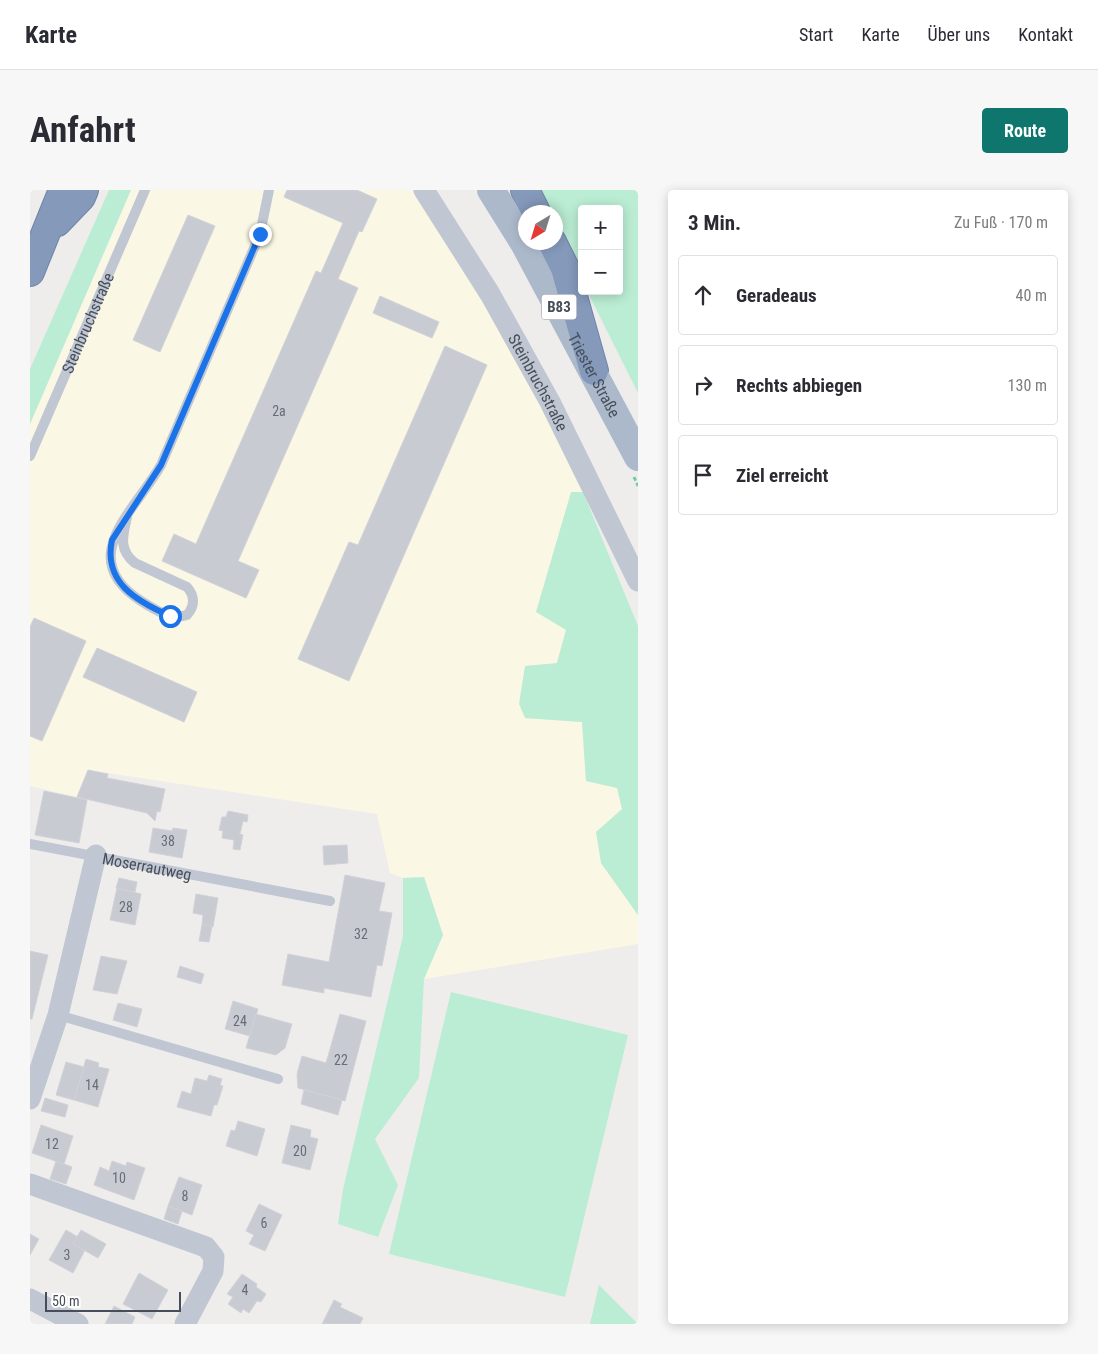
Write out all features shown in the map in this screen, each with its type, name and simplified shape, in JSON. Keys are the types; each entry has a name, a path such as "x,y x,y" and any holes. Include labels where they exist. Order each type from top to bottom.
{"highway":[{"path":"30,272 63,190"},
{"path":"47,232 81,197 84,190"},
{"path":"525,190 532,205"},
{"path":"556,250 565,268 594,371"}],"main road":[{"name":"Triester Straße","path":"491,190 524,243 638,456"}],"street":[{"name":"Steinbruchstraße","path":"424,190 490,294 550,402 638,581"},
{"name":"Moserrautweg","path":"30,1099 58,1015 96,855"},
{"path":"30,1184 206,1246 214,1257 213,1272 185,1324"},
{"path":"30,1299 78,1324"}],"lane":[{"name":"Steinbruchstraße","path":"30,456 145,190"},
{"path":"127,517 122,540 127,557 135,563 187,586 192,593 193,601 192,610 187,616 170,616 152,608 135,597 118,580 111,567 109,555 112,540 127,517 161,465 260,234 269,190"},
{"path":"30,844 96,855"},
{"name":"Moserrautweg","path":"96,855 330,902"},
{"path":"58,1015 278,1079"}],"shaded area":[{"path":"131,190 412,190 493,318 553,427 583,492 566,630 556,664 525,666 525,718 582,722 586,781 618,788 622,809 601,863 638,915 638,944 424,979 443,935 424,877 403,878 390,873 377,814 88,770 77,797 30,786 30,424"}],"green space":[{"path":"109,190 131,190 30,424 30,369"},
{"path":"536,190 638,190 638,393 589,295 623,295 623,205 578,205 578,272 563,242 563,205 544,205"},
{"path":"571,492 583,492 638,626 638,915 601,863 596,832 622,809 617,788 586,781 582,722 525,718 519,704 525,666 557,663 566,630 536,612"},
{"path":"424,877 443,935 424,979 419,1078 375,1139 398,1185 378,1237 338,1224 343,1189 403,936 403,878"},
{"path":"451,992 628,1035 565,1297 389,1254"},
{"path":"599,1285 638,1324 590,1324"}],"building":[{"path":"287,190 357,190 377,199 362,232 359,231 338,279 358,288 238,561 259,570 246,598 162,561 174,534 196,544 316,271 321,273 343,223 284,197"},
{"path":"188,215 215,226 160,352 133,340"},
{"path":"380,296 439,322 432,338 373,313"},
{"path":"445,346 487,365 349,681 298,659 349,542 358,545"},
{"path":"34,618 86,641 42,741 30,736 30,627"},
{"path":"97,648 197,692 184,722 83,677"},
{"path":"88,770 108,774 107,778 165,789 160,812 157,811 155,821 147,813 77,797"},
{"path":"44,791 87,800 79,843 35,835"},
{"path":"228,811 248,815 247,822 243,821 240,834 243,835 240,850 233,849 234,840 222,838 223,831 219,830 222,817 226,817"},
{"path":"153,828 172,831 173,828 187,830 182,858 149,852"},
{"path":"347,845 348,863 324,865 323,846"},
{"path":"345,875 385,883 379,911 392,913 382,966 377,965 371,997 324,988 324,993 282,985 288,954 329,962"},
{"path":"119,878 137,882 135,892 116,888"},
{"path":"117,888 141,894 135,925 110,920"},
{"path":"196,894 218,898 213,927 202,925 203,915 193,913"},
{"path":"202,925 212,926 209,942 199,941"},
{"path":"30,951 48,955 32,1019 30,1019"},
{"path":"101,956 127,961 117,994 93,990"},
{"path":"180,966 204,974 201,984 177,977"},
{"path":"233,1001 258,1009 250,1036 225,1029"},
{"path":"118,1003 142,1009 137,1027 113,1020"},
{"path":"256,1014 292,1024 285,1048 276,1055 246,1048"},
{"path":"340,1014 366,1021 345,1101 298,1088 297,1074 302,1056 326,1063"},
{"path":"86,1059 99,1063 98,1067 109,1069 98,1107 74,1100"},
{"path":"66,1062 84,1067 74,1100 56,1095"},
{"path":"209,1075 222,1079 220,1085 223,1086 211,1116 177,1107 182,1091 191,1094 195,1078 207,1081"},
{"path":"304,1090 342,1100 338,1115 301,1104"},
{"path":"45,1098 68,1105 65,1117 41,1111"},
{"path":"238,1121 265,1129 257,1156 226,1146 231,1130 235,1131"},
{"path":"41,1125 73,1136 64,1164 32,1153"},
{"path":"291,1125 311,1130 310,1137 318,1139 310,1170 282,1163"},
{"path":"56,1161 72,1167 66,1184 50,1179"},
{"path":"112,1161 126,1166 127,1162 145,1168 134,1200 94,1185 100,1167 109,1171"},
{"path":"179,1177 202,1185 192,1215 168,1206"},
{"path":"259,1204 282,1215 265,1251 249,1244 254,1235 246,1231"},
{"path":"168,1206 182,1211 178,1224 164,1219"},
{"path":"66,1230 78,1237 73,1244 85,1250 73,1273 49,1260"},
{"path":"81,1230 106,1244 98,1258 73,1244"},
{"path":"30,1234 39,1239 30,1255"},
{"path":"139,1273 168,1290 152,1319 123,1304"},
{"path":"242,1274 257,1284 256,1287 266,1294 261,1302 257,1301 249,1313 243,1309 241,1313 228,1304 233,1297 227,1294"},
{"path":"334,1300 342,1304 340,1307 363,1318 360,1324 322,1324"},
{"path":"114,1306 135,1317 132,1324 105,1324"}],"route":[{"path":"170,616 152,608 122,586 111,567 109,555 112,540 161,465 260,234"}]}
